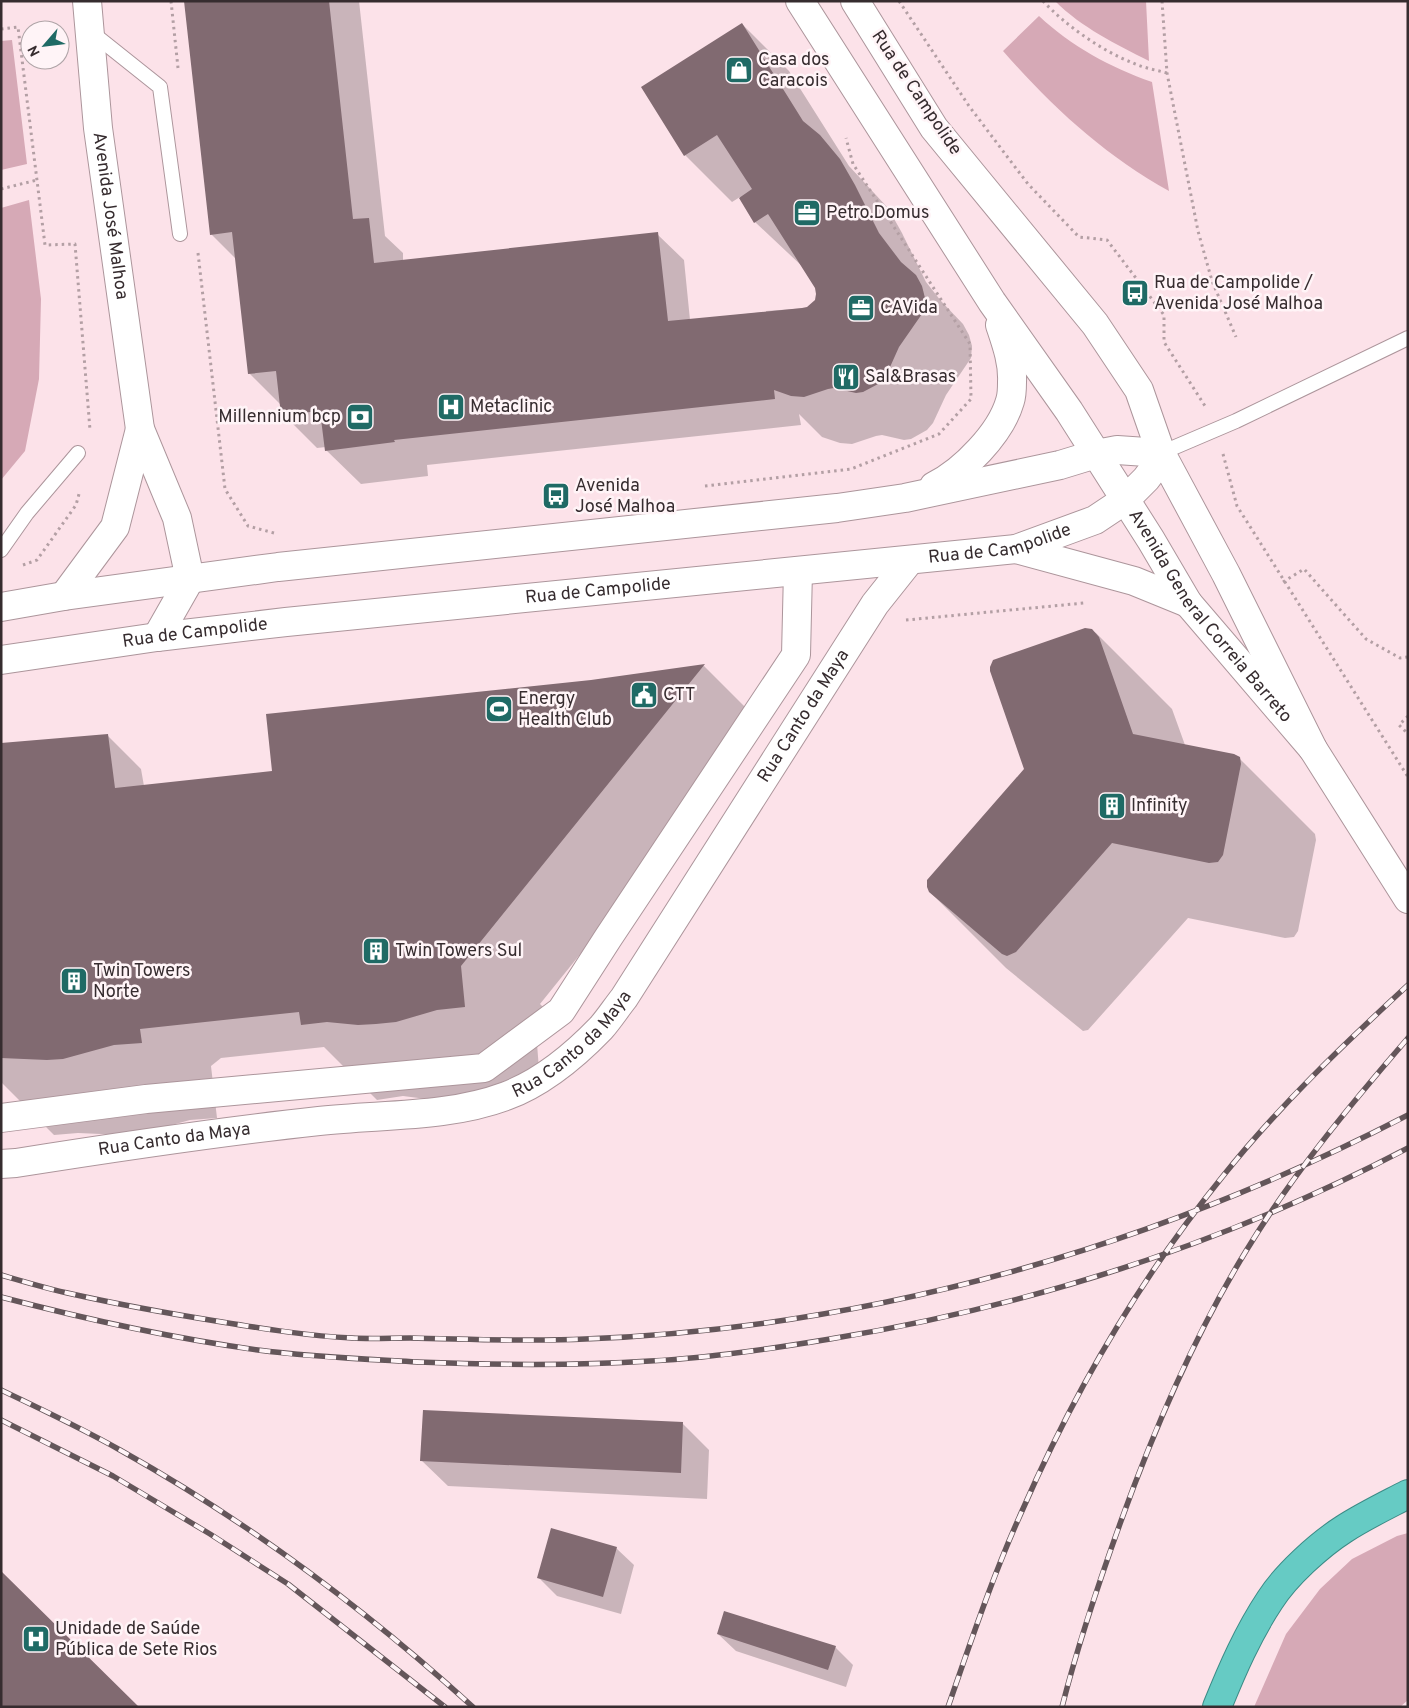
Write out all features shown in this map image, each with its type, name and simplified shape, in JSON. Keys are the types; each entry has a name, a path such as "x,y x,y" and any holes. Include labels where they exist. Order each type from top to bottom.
{"highway":[{"path":"1218,1707 1230,1675 1270,1599 1318,1548 1344,1529 1408,1494"},
{"path":"1371,1514 1408,1507"}],"main road":[{"name":"Avenida José Malhoa","path":"87,1 98,128 140,429 177,518 190,578"},
{"path":"800,1 992,302 1069,410 1119,490"},
{"name":"Rua de Campolide","path":"1,660 157,637 1016,549 1095,520 1119,490 1146,479 1161,459 1162,453 1140,390 1096,324 934,128 855,1"},
{"path":"905,498 949,479 967,463 991,435 1000,422 1010,401 1013,380 1009,353 992,302"},
{"name":"Avenida José Malhoa","path":"64,596 115,527 140,429"},
{"path":"1,607 64,596 278,567 837,508 905,498 1117,450 1162,453"},
{"name":"Avenida General Correia Barreto","path":"1162,453 1201,526 1313,749 1408,900"},
{"name":"Avenida General Correia Barreto","path":"1119,490 1188,603 1313,749"},
{"path":"1016,549 1134,581 1188,603"},
{"name":"Rua Canto da Maya","path":"1,1164 160,1140 322,1121 443,1112 507,1096 546,1075 601,1028 624,998 875,604 910,560"},
{"name":"Rua Canto da Maya","path":"1,1118 146,1099 484,1068 562,1011 608,938 796,656 798,571"},
{"path":"157,637 190,578"}],"lane":[{"path":"90,31 160,87 180,234"},
{"path":"1162,453 1216,430 1408,338"},
{"path":"1,550 27,513 78,453"}],"path":[{"path":"171,1 178,70"},
{"path":"899,1 969,106 1028,184 1079,237 1107,240 1164,315 1164,342 1206,408 1216,430 1237,506 1283,582 1408,777"},
{"path":"1043,1 1054,14 1098,45 1133,63 1167,73"},
{"path":"1162,1 1167,73 1198,232 1212,281 1236,337"},
{"path":"1,29 18,27 45,245 75,244 90,430"},
{"path":"703,486 851,469 939,434 971,400 970,344 853,164 846,137"},
{"path":"1,189 37,180"},
{"path":"198,245 225,489 248,526 282,534"},
{"path":"19,567 37,560 76,505 81,486"},
{"path":"1201,526 1242,515"},
{"path":"1283,582 1304,569 1366,640 1400,658 1408,657"},
{"path":"863,624 1109,601 1115,576"},
{"path":"1408,716 1399,726 1408,734"}],"shaded area":[{"path":"1055,1 1146,1 1149,61 1088,27 1065,11"},
{"path":"1039,16 1078,47 1106,63 1152,82 1169,191 1145,177 1101,146 1040,91 1003,51"},
{"path":"12,40 27,164 1,170 1,41"},
{"path":"29,200 41,299 39,379 25,451 1,480 1,208"},
{"path":"1408,1533 1408,1700 1400,1707 1254,1707 1286,1634 1320,1589 1352,1559 1397,1536"}],"building":[{"path":"184,1 329,1 353,219 369,218 374,263 658,232 668,321 802,308 807,307 815,300 815,288 768,214 754,223 739,198 752,189 717,135 684,156 641,87 742,23 803,121 820,135 840,159 879,233 901,262 916,275 922,286 925,298 924,311 899,347 886,376 880,383 863,392 856,393 834,388 804,397 791,396 774,390 775,399 394,440 395,442 325,451 320,411 281,415 276,371 248,374 232,232 210,235"},
{"name":"Infinity","path":"1085,628 1092,629 1099,637 1133,734 1234,754 1240,757 1241,764 1223,855 1218,862 1209,863 1112,843 1016,952 1007,956 1002,954 929,892 927,880 1024,769 990,671 993,660"},
{"path":"705,664 461,966 465,1007 437,1010 396,1022 376,1024 358,1025 327,1022 301,1025 299,1012 140,1029 142,1043 114,1045 63,1059 1,1058 1,743 108,734 115,788 272,771 266,714 591,680"},
{"path":"423,1410 683,1422 681,1473 420,1461"},
{"path":"551,1528 617,1547 603,1597 537,1578"},
{"name":"Unidade de Saúde Pública de Sete Rios","path":"1,1571 139,1707 1,1707"},
{"path":"724,1611 836,1646 828,1670 717,1634"}],"railway":[{"path":"948,1707 1001,1559 1042,1467 1087,1379 1137,1295 1164,1254 1244,1150 1312,1077 1408,985"},
{"path":"1062,1707 1089,1613 1134,1486 1162,1417 1209,1316 1246,1251 1302,1168 1343,1115 1408,1038"},
{"path":"1,1275 109,1302 271,1330 336,1337 541,1340 693,1332 799,1318 905,1298 1009,1272 1111,1241 1212,1204 1311,1162 1408,1115"},
{"path":"1,1297 161,1334 258,1350 318,1356 475,1364 592,1364 672,1360 762,1350 905,1325 980,1309 1053,1289 1126,1267 1270,1213 1408,1148"},
{"path":"1,1390 76,1426 167,1477 214,1506 304,1568 347,1601 390,1635 473,1707"},
{"path":"1,1420 113,1476 210,1534 288,1584 445,1707"}],"place":[{"name":"Casa dos Caracois","path":"739,70"},
{"name":"Petro.Domus","path":"807,213"},
{"name":"Rua de Campolide / Avenida José Malhoa","path":"1135,293"},
{"name":"CAVida","path":"861,308"},
{"name":"Sal&Brasas","path":"846,377"},
{"name":"Metaclinic","path":"451,407"},
{"name":"Millennium bcp","path":"360,417"},
{"name":"Avenida José Malhoa","path":"556,496"},
{"name":"CTT","path":"644,695"},
{"name":"Energy Health Club","path":"499,709"},
{"name":"Infinity","path":"1112,806"},
{"name":"Twin Towers Sul","path":"376,951"},
{"name":"Twin Towers Norte","path":"74,981"},
{"name":"Unidade de Saúde Pública de Sete Rios","path":"36,1639"}]}
